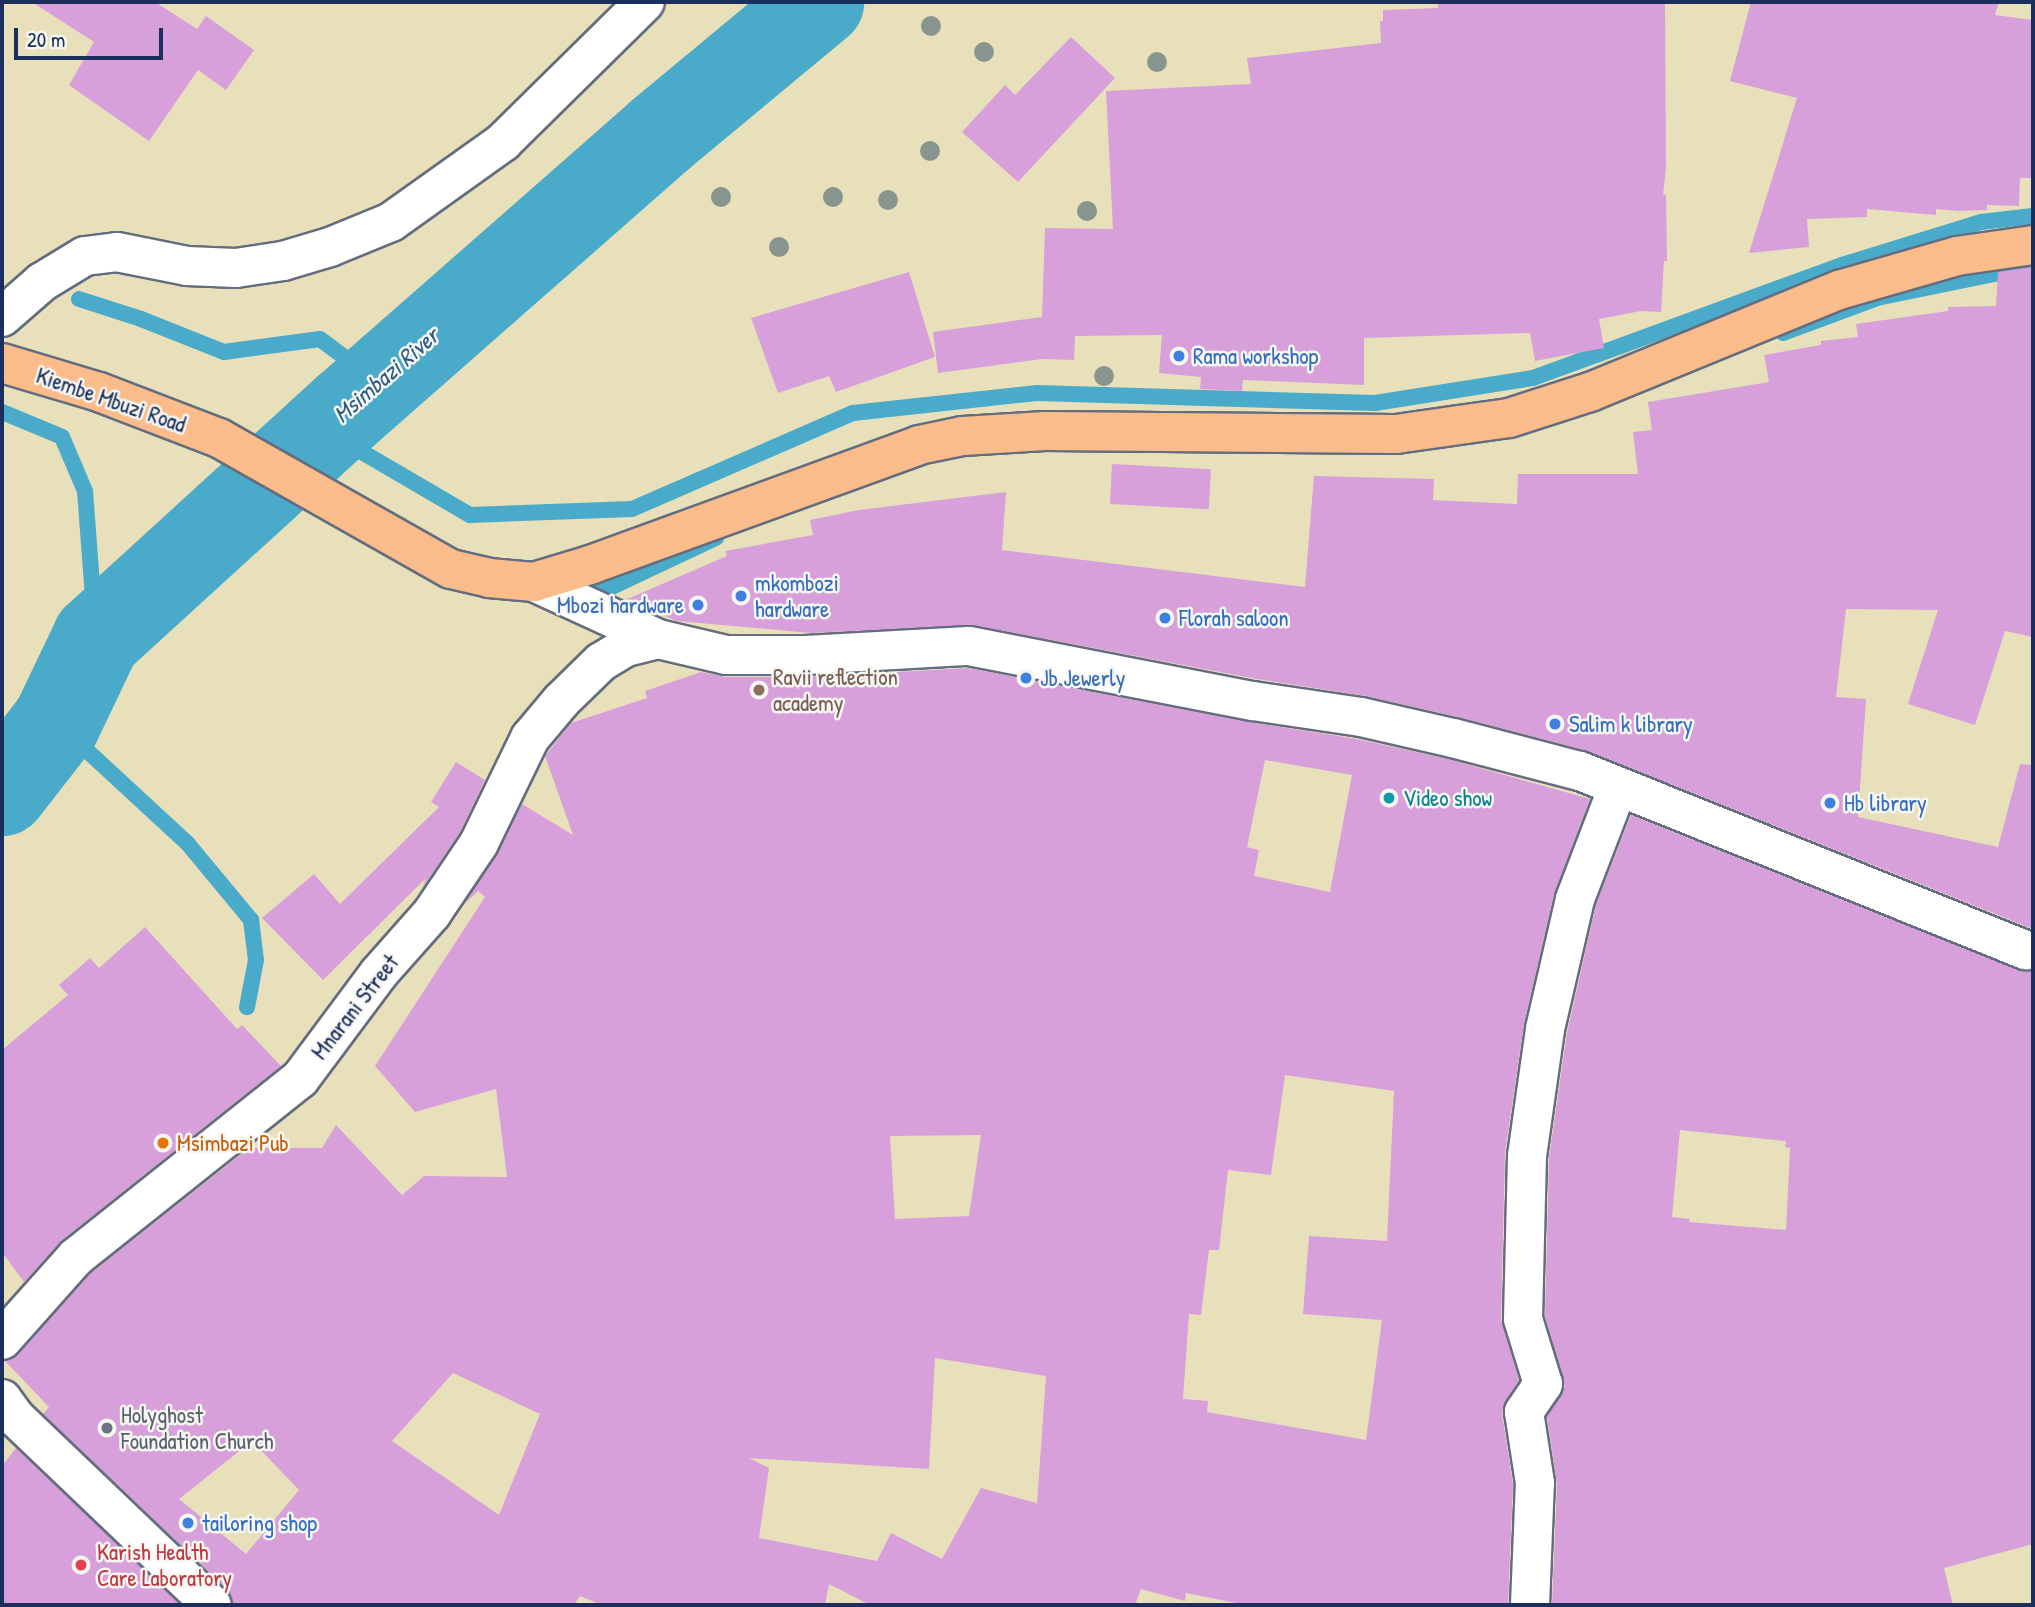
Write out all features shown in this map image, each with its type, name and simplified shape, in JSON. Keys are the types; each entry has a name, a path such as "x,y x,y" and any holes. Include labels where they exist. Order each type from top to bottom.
{"main road":[{"path":"534,582 590,565 919,445 963,436 1045,431 1396,434 1509,418 1590,391 1839,290 1957,256 2033,245"},
{"name":"Kiembe Mbuzi Road","path":"2,363 99,392 219,438 451,569 489,578 534,582"}],"street":[{"path":"2,317 42,282 85,256 117,252 187,266 236,268 283,261 330,247 391,222 503,142 645,2"},
{"path":"534,582 658,639 726,655 969,646 1240,699 1361,717 1580,771 2026,950"},
{"name":"Mnarani Street","path":"2,1340 76,1257 300,1079 379,973 432,913 479,843 530,738 561,701 601,662 626,647 658,639"},
{"path":"1530,1605 1535,1483 1524,1412 1543,1384 1523,1319 1527,1156 1545,1029 1575,898 1618,787"},
{"path":"2,1398 16,1417 212,1605"}],"building":[{"path":"32,2 155,2 197,29 206,16 254,50 226,90 198,70 149,141 69,85 94,42"},
{"path":"1438,2 1665,2 1666,167 1663,195 1666,195 1667,261 1664,261 1661,312 1641,311 1599,319 1604,348 1535,361 1530,333 1364,338 1364,385 1243,380 1242,391 1200,389 1201,377 1159,373 1162,335 1075,336 1074,360 1042,359 938,373 933,332 1042,317 1045,228 1113,229 1106,91 1251,84 1247,58 1381,43 1380,21 1383,21 1383,10 1438,8"},
{"path":"1751,2 1999,2 1995,15 2033,20 2033,178 2020,178 2019,206 1987,205 1987,210 1936,209 1936,215 1867,209 1867,217 1807,219 1809,247 1749,253 1797,98 1730,81"},
{"path":"1071,37 1115,78 1018,182 962,132 1005,85 1015,95"},
{"path":"2033,267 2033,637 2005,631 1975,725 1908,704 1938,610 1846,609 1836,697 1866,699 1858,817 1998,847 2020,764 2033,765 2033,929 1588,751 1458,717 1366,696 1257,679 973,625 811,633 677,621 625,600 727,556 725,551 813,535 810,520 859,510 1006,492 1002,550 1305,587 1314,476 1434,479 1433,500 1517,504 1518,474 1638,474 1633,432 1652,430 1648,402 1769,382 1764,355 1821,345 1821,341 1858,337 1856,324 1948,311 1948,307 1996,306 1998,272"},
{"path":"909,272 935,357 836,392 829,376 778,393 751,318"},
{"path":"1112,464 1211,469 1209,509 1110,504"},
{"path":"968,668 1249,722 1357,739 1448,759 1590,799 1554,894 1524,1024 1505,1153 1501,1319 1519,1380 1506,1400 1502,1414 1513,1484 1508,1605 1246,1605 1186,1593 1185,1601 1141,1589 1135,1605 870,1605 829,1584 825,1605 602,1605 580,1596 574,1605 233,1605 227,1589 43,1414 49,1407 5,1361 18,1355 91,1273 249,1148 322,1148 336,1125 402,1195 424,1176 507,1177 496,1089 415,1112 375,1066 485,897 478,891 464,904 497,855 522,804 573,835 545,756 571,723 647,698 645,691 701,672 726,677 806,677","holes":["1265,760 1352,775 1330,892 1254,876 1259,850 1247,847","1285,1075 1394,1091 1387,1241 1309,1236 1303,1314 1382,1320 1366,1440 1207,1412 1208,1401 1183,1399 1189,1314 1201,1315 1209,1250 1219,1250 1228,1170 1271,1175","981,1135 969,1216 895,1219 890,1136","935,1358 1046,1376 1037,1503 981,1488 942,1559 891,1533 877,1561 759,1538 769,1468 749,1458 929,1469","453,1373 540,1414 499,1515 392,1441","252,1441 299,1490 246,1554 179,1499"]},
{"path":"456,762 485,780 460,832 423,887 426,878 323,980 262,918 314,874 340,904 439,807 431,802"},
{"path":"1631,815 2018,970 2033,970 2033,1544 1944,1568 1953,1605 1552,1605 1557,1484 1547,1417 1565,1387 1545,1316 1549,1158 1567,1033 1596,905","holes":["1680,1130 1786,1141 1785,1147 1790,1148 1786,1230 1689,1222 1690,1219 1672,1217"]},
{"path":"145,927 237,1029 242,1025 281,1066 62,1240 24,1282 2,1252 2,1050 68,995 59,985 90,958 99,968"},
{"path":"16,1448 181,1605 2,1605 2,1466"}],"waterway":[{"name":"Msimbazi River","path":"2,791 56,722 96,638 346,410 660,134 819,2"},
{"path":"326,431 470,515 632,509 853,413 1037,393 1375,403 1533,378 1842,265 1981,222 2033,216"},
{"path":"1783,333 1877,298 2033,266"},
{"path":"79,299 141,319 224,352 320,339 363,371 346,410"},
{"path":"2,412 62,437 85,491 96,638"},
{"path":"584,600 716,538"},
{"path":"56,722 188,844 251,920 256,960 247,1007"}],"place":[{"name":"Rama workshop","path":"1179,356"},
{"name":"mkombozi hardware","path":"741,596"},
{"name":"Mbozi hardware","path":"698,605"},
{"name":"Florah saloon","path":"1165,618"},
{"name":"Jb Jewerly","path":"1026,678"},
{"name":"Ravii reflection academy","path":"759,690"},
{"name":"Salim k library","path":"1555,724"},
{"name":"Video show","path":"1389,798"},
{"name":"Hb library","path":"1830,803"},
{"name":"Msimbazi Pub","path":"163,1143"},
{"name":"Holyghost Foundation Church","path":"107,1428"},
{"name":"tailoring shop","path":"188,1523"},
{"name":"Karish Health Care Laboratory","path":"81,1565"}]}
